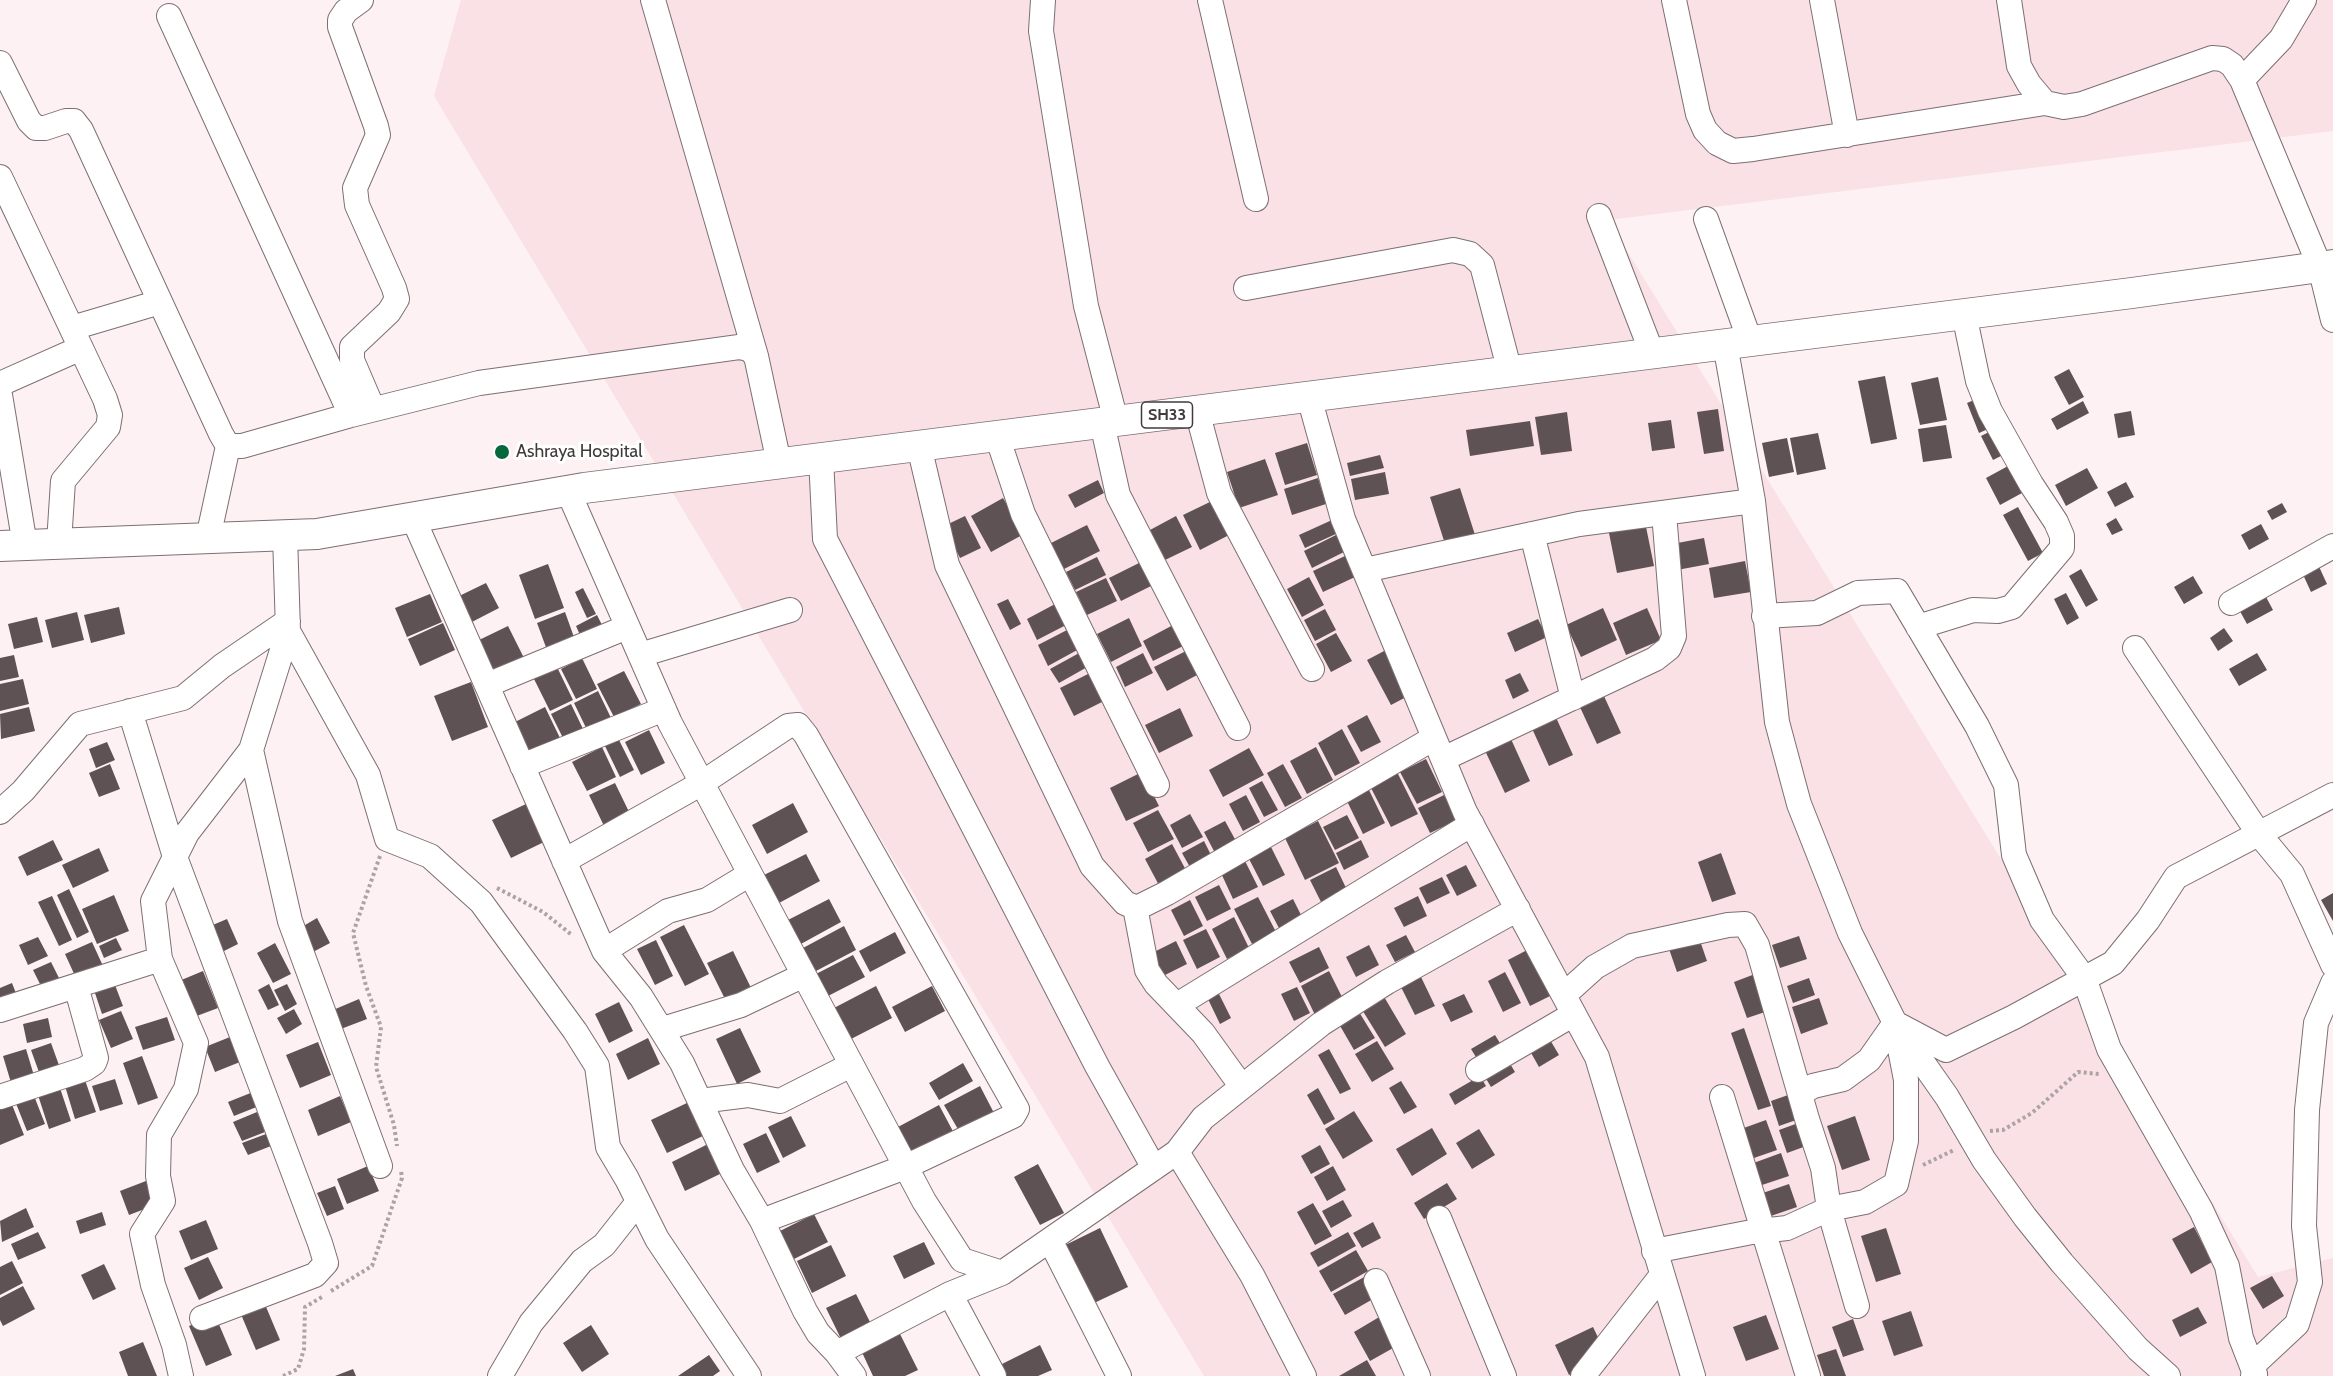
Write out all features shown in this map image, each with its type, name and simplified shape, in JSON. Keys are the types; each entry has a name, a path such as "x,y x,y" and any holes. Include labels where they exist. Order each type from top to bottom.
{"main road":[{"name":"SH33","path":"12,545 317,534 568,491 2327,266"}],"street":[{"path":"361,0 346,11 340,20 340,27 378,135 355,188 357,205 398,299 389,312 352,347 352,360 362,412"},
{"path":"653,0 756,356 779,464"},
{"path":"1043,0 1041,31 1086,306 1109,422 1118,495 1238,728"},
{"path":"1210,0 1257,199"},
{"path":"1674,0 1698,114 1705,130 1717,143 1733,151 2045,103 2064,107 2082,104 2212,58 2223,59 2232,65 2242,80 2327,266 2333,320"},
{"path":"1822,0 1847,135"},
{"path":"2009,0 2019,66 2029,84 2045,103"},
{"path":"2242,80 2281,39 2304,0"},
{"path":"169,16 362,412"},
{"path":"0,63 29,122 36,129 74,121 81,130 228,446 208,538"},
{"path":"2,186 76,338 110,414 108,428 63,481 59,543"},
{"path":"1599,216 1652,354"},
{"path":"1706,219 1737,343 1764,616 1777,722 1799,804 1850,933 1895,1023 1947,1097 1984,1160 2062,1263 2138,1349 2168,1376"},
{"path":"1246,288 1453,250 1470,254 1482,265 1510,372"},
{"path":"0,384 76,338 160,302"},
{"path":"1918,627 1973,610 1998,611 2012,607 2062,548 2062,536 2056,522 2031,484 1990,411 1978,381 1964,314"},
{"path":"228,446 242,446 362,412 489,382 739,347 749,349 756,356"},
{"path":"0,395 12,545"},
{"path":"1309,397 1343,519 1472,824 1596,1057 1693,1376"},
{"path":"1197,411 1220,493 1312,669"},
{"path":"997,436 1023,514 1157,785"},
{"path":"919,446 946,566 1092,866 1125,903 1137,908 1439,748 1573,698 1655,659 1669,648 1674,636 1664,513"},
{"path":"821,458 825,539 1092,1055 1154,1168"},
{"path":"568,491 664,709 905,1167 962,1260 1002,1273"},
{"path":"1365,570 1579,524 1753,501"},
{"path":"413,518 604,951 663,1029 682,1063 732,1170 762,1221 805,1311 818,1333 854,1376"},
{"path":"1533,534 1573,698"},
{"path":"181,1376 174,1345 153,1285 142,1234 163,1201 158,1176 159,1136 186,1089 196,1043 160,959 153,901 187,833 251,750 288,626 285,535"},
{"path":"2231,603 2333,546"},
{"path":"1764,616 1817,614 1858,593 1897,591 1977,726 2006,785 2014,855 2042,920 2084,978 2109,1050 2201,1210 2228,1266 2241,1338 2252,1371 2298,1324 2310,1282 2304,1226 2307,1110 2316,1023 2333,983"},
{"path":"640,655 790,610"},
{"path":"0,812 23,791 80,724 183,698 222,666 288,626"},
{"path":"288,626 368,775 387,839 430,856 481,902 575,1031 597,1066 608,1147 657,1239 749,1376"},
{"path":"487,685 627,627"},
{"path":"2135,648 2259,834 2292,874 2333,965"},
{"path":"522,765 664,709"},
{"path":"130,711 175,856 326,1263 315,1275 202,1318"},
{"path":"564,861 702,783 788,726 798,725 806,735 1017,1109 1013,1116 905,1167 762,1221"},
{"path":"251,750 290,921 380,1166"},
{"path":"1895,1023 1946,1050 2014,1017 2113,963 2148,920 2176,877 2333,795"},
{"path":"1176,1005 1472,824"},
{"path":"604,951 668,911 707,900 750,874"},
{"path":"1135,907 1147,970 1156,984 1203,1033 1242,1087"},
{"path":"837,1353 950,1294 1002,1273 1177,1152 1203,1118 1321,1024 1388,982 1518,909"},
{"path":"1478,1070 1569,1004 1595,967 1632,946 1728,925 1745,924 1757,945 1823,1168 1829,1209 1857,1306"},
{"path":"0,1010 160,959"},
{"path":"663,1029 741,1005 804,975"},
{"path":"0,1097 85,1069 94,1063 96,1058 76,986"},
{"path":"1800,1094 1813,1086 1843,1079 1869,1060 1895,1023"},
{"path":"1654,1251 1787,1228 1829,1209 1865,1202 1896,1184 1906,1141 1906,1080 1895,1023"},
{"path":"700,1101 748,1095 780,1101 851,1065"},
{"path":"1722,1097 1808,1376"},
{"path":"1177,1152 1252,1275 1304,1376"},
{"path":"500,1376 531,1323 582,1261 604,1245 638,1202"},
{"path":"1439,1218 1498,1374"},
{"path":"1050,1240 1119,1376"},
{"path":"1583,1376 1662,1275"},
{"path":"1376,1281 1418,1376"},
{"path":"950,1294 994,1376"}],"path":[{"path":"481,902 493,886 543,912 578,939 604,951"},
{"path":"1896,1184 1925,1163 1972,1141 1987,1131 2003,1130 2032,1113 2078,1072 2097,1073 2130,1086"}],"shaded area":[{"path":"461,0 2333,0 2333,131 1608,220 2258,1277 2333,1258 2333,1376 1204,1376 434,96"}],"building":[{"path":"2069,369 2084,397 2069,405 2054,377"},
{"path":"1885,376 1897,439 1871,444 1858,381"},
{"path":"1938,377 1947,420 1920,425 1911,383"},
{"path":"1993,392 2006,421 1979,433 1967,403"},
{"path":"2083,401 2089,413 2057,430 2051,419"},
{"path":"1718,409 1724,451 1704,454 1697,412"},
{"path":"2131,411 2135,435 2118,438 2114,414"},
{"path":"1567,412 1572,451 1541,455 1535,417"},
{"path":"1671,420 1675,448 1652,451 1648,423"},
{"path":"1530,421 1534,446 1470,456 1466,430"},
{"path":"2007,423 2019,447 1993,460 1981,436"},
{"path":"1946,425 1952,458 1923,462 1918,429"},
{"path":"1818,433 1826,469 1797,475 1790,438"},
{"path":"1787,438 1794,472 1769,477 1762,443"},
{"path":"1307,443 1317,475 1285,485 1275,453"},
{"path":"1380,455 1384,468 1350,476 1347,463"},
{"path":"1265,459 1278,495 1239,508 1227,472"},
{"path":"2008,466 2022,493 2000,505 1986,478"},
{"path":"2087,468 2098,488 2066,506 2055,485"},
{"path":"1385,472 1389,494 1355,500 1351,479"},
{"path":"1318,478 1326,504 1292,515 1284,489"},
{"path":"1098,480 1104,493 1075,508 1068,495"},
{"path":"2126,482 2134,497 2115,507 2107,492"},
{"path":"1460,488 1476,538 1446,547 1430,497"},
{"path":"1003,498 1024,534 991,552 971,516"},
{"path":"1214,500 1231,534 1200,550 1183,515"},
{"path":"2282,503 2287,512 2272,520 2267,511"},
{"path":"2018,507 2043,553 2028,561 2003,515"},
{"path":"965,516 981,548 960,558 944,526"},
{"path":"1176,516 1192,547 1165,560 1150,530"},
{"path":"2116,518 2123,530 2112,535 2106,524"},
{"path":"1332,520 1338,533 1305,548 1299,535"},
{"path":"1645,522 1654,566 1617,573 1608,528"},
{"path":"2261,524 2269,539 2249,550 2241,535"},
{"path":"1087,525 1100,551 1064,569 1051,543"},
{"path":"1338,534 1346,551 1312,568 1304,551"},
{"path":"1704,538 1709,564 1677,570 1672,544"},
{"path":"1345,556 1355,577 1323,592 1313,571"},
{"path":"1097,557 1106,575 1075,590 1066,572"},
{"path":"2316,560 2327,584 2311,592 2300,568"},
{"path":"1745,561 1751,592 1714,598 1709,568"},
{"path":"1141,562 1153,585 1121,601 1109,578"},
{"path":"548,564 564,608 535,619 519,575"},
{"path":"2081,569 2098,600 2086,607 2069,576"},
{"path":"2193,576 2203,593 2184,604 2174,587"},
{"path":"1309,577 1324,605 1302,617 1287,589"},
{"path":"1106,578 1117,601 1087,615 1076,592"},
{"path":"2257,580 2273,610 2247,624 2231,595"},
{"path":"486,583 499,608 468,624 455,598"},
{"path":"583,588 596,614 587,618 575,592"},
{"path":"2066,593 2079,618 2067,625 2054,599"},
{"path":"430,594 442,622 407,637 395,608"},
{"path":"1008,599 1021,624 1010,630 997,604"},
{"path":"1057,603 1068,624 1037,640 1027,619"},
{"path":"119,607 125,634 91,643 84,615"},
{"path":"1603,608 1617,640 1581,657 1566,625"},
{"path":"1647,608 1661,640 1626,655 1613,623"},
{"path":"1325,609 1336,630 1315,641 1304,620"},
{"path":"77,612 84,640 52,648 45,620"},
{"path":"565,612 575,640 547,650 537,623"},
{"path":"597,615 602,625 580,635 576,626"},
{"path":"37,617 43,642 14,649 8,624"},
{"path":"1129,618 1142,646 1111,662 1097,634"},
{"path":"1538,619 1547,637 1515,652 1507,633"},
{"path":"443,623 455,650 420,666 408,639"},
{"path":"1175,624 1185,645 1153,661 1143,641"},
{"path":"508,626 526,662 493,678 475,642"},
{"path":"2224,628 2233,641 2218,651 2210,638"},
{"path":"1069,629 1079,649 1048,666 1038,645"},
{"path":"1336,633 1352,661 1331,672 1316,644"},
{"path":"1386,650 1410,695 1391,705 1367,660"},
{"path":"1186,651 1199,674 1167,691 1154,667"},
{"path":"1081,652 1089,666 1059,683 1050,669"},
{"path":"1143,653 1153,673 1125,687 1116,667"},
{"path":"2257,653 2267,670 2239,686 2229,669"},
{"path":"14,655 19,677 0,681 0,658"},
{"path":"582,658 597,689 576,699 561,669"},
{"path":"556,665 573,700 550,711 533,677"},
{"path":"624,671 641,704 614,717 597,684"},
{"path":"1092,672 1106,700 1074,716 1060,688"},
{"path":"1520,673 1529,691 1513,699 1505,680"},
{"path":"23,679 29,704 0,711 0,684"},
{"path":"471,682 488,727 452,741 434,696"},
{"path":"598,691 612,720 588,732 574,703"},
{"path":"1603,694 1621,733 1597,744 1579,705"},
{"path":"571,704 584,731 564,740 551,714"},
{"path":"29,707 35,731 1,739 0,714"},
{"path":"545,707 560,738 530,753 515,722"},
{"path":"1180,708 1193,736 1159,753 1145,725"},
{"path":"1554,713 1573,755 1549,766 1530,724"},
{"path":"1367,715 1381,742 1361,752 1347,726"},
{"path":"1506,728 1530,781 1505,793 1480,740"},
{"path":"1342,729 1360,763 1335,776 1318,743"},
{"path":"649,730 665,763 641,775 625,742"},
{"path":"619,740 634,770 620,777 605,746"},
{"path":"107,742 115,760 96,768 89,749"},
{"path":"602,747 616,777 587,791 572,762"},
{"path":"1316,747 1333,780 1307,794 1290,761"},
{"path":"1249,748 1264,775 1223,797 1209,770"},
{"path":"1426,759 1442,792 1417,804 1400,772"},
{"path":"110,764 120,789 99,797 89,773"},
{"path":"1283,764 1302,798 1285,807 1267,773"},
{"path":"1142,772 1159,806 1126,821 1110,788"},
{"path":"1397,772 1418,814 1391,827 1370,786"},
{"path":"1262,781 1278,810 1264,817 1249,788"},
{"path":"615,783 631,816 605,828 589,795"},
{"path":"1368,788 1385,823 1363,834 1346,799"},
{"path":"1246,795 1260,822 1243,831 1229,804"},
{"path":"1444,795 1457,820 1430,833 1418,808"},
{"path":"793,803 808,832 767,854 752,825"},
{"path":"526,804 544,842 511,858 492,820"},
{"path":"1158,810 1174,839 1148,852 1133,823"},
{"path":"1190,814 1203,837 1182,848 1170,825"},
{"path":"1347,815 1359,838 1335,850 1323,827"},
{"path":"1225,821 1236,841 1215,853 1204,832"},
{"path":"1318,821 1339,863 1305,880 1285,838"},
{"path":"53,840 63,860 27,876 18,857"},
{"path":"1361,840 1369,857 1344,870 1336,853"},
{"path":"1204,841 1212,857 1191,869 1182,853"},
{"path":"1172,844 1188,874 1161,889 1145,859"},
{"path":"1270,845 1285,875 1263,886 1248,857"},
{"path":"99,848 109,871 73,888 62,865"},
{"path":"1721,853 1736,894 1712,902 1698,862"},
{"path":"806,854 820,881 779,903 764,875"},
{"path":"1245,861 1258,887 1233,899 1221,873"},
{"path":"1466,865 1477,886 1457,896 1446,875"},
{"path":"1336,867 1347,890 1321,902 1310,880"},
{"path":"1442,877 1450,893 1427,904 1419,888"},
{"path":"1219,885 1231,909 1207,921 1195,897"},
{"path":"69,889 89,932 77,938 57,895"},
{"path":"2333,893 2333,921 2321,900"},
{"path":"114,895 129,931 97,944 82,909"},
{"path":"52,896 72,940 59,946 38,902"},
{"path":"1418,896 1427,916 1404,927 1394,908"},
{"path":"1258,897 1276,932 1252,944 1234,909"},
{"path":"829,899 841,922 799,945 786,921"},
{"path":"1293,899 1303,919 1280,930 1270,911"},
{"path":"1190,900 1203,926 1184,936 1171,910"},
{"path":"1234,917 1249,948 1227,959 1212,929"},
{"path":"317,918 330,943 313,952 300,928"},
{"path":"227,919 238,944 220,953 208,927"},
{"path":"684,925 709,974 685,986 660,937"},
{"path":"844,926 856,950 816,971 803,948"},
{"path":"1206,929 1220,957 1197,969 1183,940"},
{"path":"895,932 906,953 870,972 859,951"},
{"path":"1406,935 1415,952 1395,962 1386,945"},
{"path":"1698,935 1707,961 1677,972 1668,946"},
{"path":"1799,936 1807,959 1780,968 1772,945"},
{"path":"38,937 48,956 28,965 19,945"},
{"path":"116,938 122,950 104,958 99,946"},
{"path":"656,940 673,976 655,985 637,949"},
{"path":"1176,941 1187,964 1159,978 1148,955"},
{"path":"92,942 103,966 76,978 65,954"},
{"path":"275,943 291,974 273,983 257,953"},
{"path":"1369,945 1379,965 1356,977 1346,957"},
{"path":"1319,947 1329,968 1300,983 1289,962"},
{"path":"1531,948 1554,994 1530,1006 1508,960"},
{"path":"733,951 753,992 728,1005 707,963"},
{"path":"853,955 865,977 828,996 816,974"},
{"path":"51,962 61,982 43,990 33,970"},
{"path":"203,971 218,1008 194,1017 179,981"},
{"path":"1329,971 1345,1003 1316,1017 1301,986"},
{"path":"1505,972 1521,1003 1503,1012 1488,981"},
{"path":"1755,974 1768,1011 1747,1018 1734,982"},
{"path":"1421,977 1435,1006 1415,1015 1401,987"},
{"path":"1809,978 1815,995 1793,1003 1787,986"},
{"path":"12,983 19,1001 0,1009 0,988"},
{"path":"269,984 279,1005 268,1010 258,990"},
{"path":"287,984 297,1004 285,1011 274,990"},
{"path":"115,985 123,1006 102,1014 95,993"},
{"path":"876,986 892,1018 851,1039 834,1008"},
{"path":"932,986 945,1011 905,1032 892,1007"},
{"path":"1297,987 1310,1013 1294,1021 1281,994"},
{"path":"1218,992 1231,1018 1220,1024 1207,997"},
{"path":"1464,994 1473,1012 1451,1022 1442,1004"},
{"path":"1383,995 1406,1034 1385,1047 1361,1008"},
{"path":"1819,998 1828,1024 1801,1034 1792,1007"},
{"path":"359,999 367,1019 333,1032 326,1013"},
{"path":"619,1002 633,1031 609,1043 595,1014"},
{"path":"294,1009 302,1024 286,1034 277,1018"},
{"path":"121,1011 133,1039 111,1048 99,1020"},
{"path":"1359,1012 1375,1038 1354,1050 1339,1024"},
{"path":"167,1017 175,1040 143,1050 135,1027"},
{"path":"48,1018 52,1037 27,1043 23,1024"},
{"path":"740,1028 761,1072 737,1084 716,1039"},
{"path":"1744,1028 1771,1106 1758,1110 1731,1033"},
{"path":"1546,1033 1559,1055 1539,1067 1526,1044"},
{"path":"1495,1035 1503,1048 1479,1062 1471,1049"},
{"path":"230,1037 240,1062 215,1072 205,1047"},
{"path":"648,1038 660,1064 628,1080 616,1054"},
{"path":"1377,1041 1394,1069 1372,1082 1355,1054"},
{"path":"318,1042 331,1075 300,1088 286,1055"},
{"path":"51,1043 60,1068 40,1075 31,1050"},
{"path":"26,1049 35,1079 12,1086 3,1056"},
{"path":"1329,1049 1351,1089 1340,1094 1318,1055"},
{"path":"142,1056 158,1098 138,1105 123,1063"},
{"path":"1506,1057 1515,1072 1491,1087 1482,1072"},
{"path":"963,1063 973,1081 939,1100 929,1083"},
{"path":"1480,1076 1486,1086 1455,1105 1449,1094"},
{"path":"115,1079 123,1104 100,1111 92,1086"},
{"path":"85,1080 96,1112 75,1119 65,1086"},
{"path":"1401,1081 1417,1107 1404,1114 1389,1088"},
{"path":"59,1085 71,1121 49,1129 37,1092"},
{"path":"980,1086 994,1113 959,1131 944,1105"},
{"path":"31,1088 45,1124 27,1131 13,1096"},
{"path":"1318,1088 1335,1119 1324,1125 1307,1095"},
{"path":"253,1092 259,1106 234,1116 228,1102"},
{"path":"1791,1094 1799,1119 1779,1126 1771,1101"},
{"path":"340,1096 351,1122 318,1136 308,1110"},
{"path":"9,1097 24,1135 0,1145 0,1100"},
{"path":"689,1102 705,1135 667,1153 651,1120"},
{"path":"939,1105 956,1137 915,1159 898,1127"},
{"path":"1354,1111 1373,1141 1343,1159 1325,1129"},
{"path":"257,1112 265,1132 242,1141 233,1122"},
{"path":"791,1116 806,1146 783,1158 768,1127"},
{"path":"1855,1116 1870,1160 1842,1170 1827,1126"},
{"path":"1766,1120 1777,1150 1751,1159 1741,1129"},
{"path":"1801,1122 1809,1145 1787,1153 1779,1130"},
{"path":"1432,1128 1447,1154 1412,1176 1396,1149"},
{"path":"1479,1129 1495,1155 1472,1169 1456,1143"},
{"path":"766,1133 780,1162 757,1173 743,1144"},
{"path":"266,1134 271,1146 248,1155 242,1143"},
{"path":"708,1144 722,1173 685,1191 672,1162"},
{"path":"1320,1145 1330,1164 1311,1174 1301,1156"},
{"path":"1781,1153 1789,1176 1756,1187 1748,1165"},
{"path":"1038,1164 1064,1213 1040,1225 1014,1177"},
{"path":"368,1166 379,1191 347,1204 337,1179"},
{"path":"1333,1166 1346,1190 1327,1201 1314,1177"},
{"path":"146,1181 155,1205 129,1215 120,1191"},
{"path":"1447,1183 1457,1199 1424,1219 1414,1203"},
{"path":"1789,1184 1797,1207 1765,1218 1757,1195"},
{"path":"335,1186 344,1209 327,1216 317,1193"},
{"path":"1343,1200 1352,1216 1331,1228 1322,1211"},
{"path":"1313,1203 1332,1236 1315,1245 1297,1212"},
{"path":"26,1208 34,1227 2,1242 0,1221"},
{"path":"102,1212 106,1225 80,1234 76,1221"},
{"path":"814,1214 828,1242 794,1259 780,1231"},
{"path":"206,1220 218,1249 191,1260 179,1231"},
{"path":"1373,1222 1381,1238 1362,1248 1353,1233"},
{"path":"2194,1227 2212,1262 2191,1274 2172,1239"},
{"path":"1100,1228 1128,1287 1075,1312 1047,1254"},
{"path":"1886,1228 1901,1274 1876,1282 1861,1236"},
{"path":"38,1232 46,1248 18,1260 11,1244"},
{"path":"1348,1232 1356,1246 1318,1267 1310,1253"},
{"path":"924,1242 935,1264 904,1279 893,1256"},
{"path":"831,1245 846,1276 812,1293 797,1261"},
{"path":"1356,1250 1368,1271 1331,1292 1319,1271"},
{"path":"208,1257 223,1288 199,1300 184,1268"},
{"path":"12,1261 23,1283 0,1295 0,1267"},
{"path":"104,1264 116,1289 93,1300 81,1275"},
{"path":"1368,1275 1380,1295 1345,1315 1333,1294"},
{"path":"2272,1276 2284,1296 2263,1309 2250,1288"},
{"path":"23,1286 35,1309 3,1326 0,1320 0,1298"},
{"path":"856,1294 872,1326 842,1341 826,1308"},
{"path":"264,1302 280,1340 256,1350 240,1312"},
{"path":"2198,1307 2207,1323 2180,1337 2172,1320"},
{"path":"1911,1311 1923,1346 1894,1356 1882,1321"},
{"path":"1386,1313 1402,1343 1370,1361 1354,1332"},
{"path":"215,1315 232,1355 206,1366 189,1326"},
{"path":"1766,1315 1779,1349 1746,1361 1733,1327"},
{"path":"1853,1319 1864,1350 1843,1357 1832,1327"},
{"path":"591,1325 609,1354 582,1372 563,1343"},
{"path":"1593,1327 1608,1358 1569,1375 1555,1345"},
{"path":"898,1330 918,1370 905,1376 873,1376 860,1348"},
{"path":"143,1342 157,1376 128,1376 119,1352"},
{"path":"1040,1345 1052,1370 1038,1376 1003,1376 998,1366"},
{"path":"1836,1349 1846,1376 1824,1376 1817,1355"},
{"path":"709,1355 720,1371 713,1376 678,1376"},
{"path":"1367,1360 1376,1376 1339,1376"},
{"path":"353,1369 356,1376 335,1376"}],"place":[{"name":"Ashraya Hospital","path":"502,452"}]}
